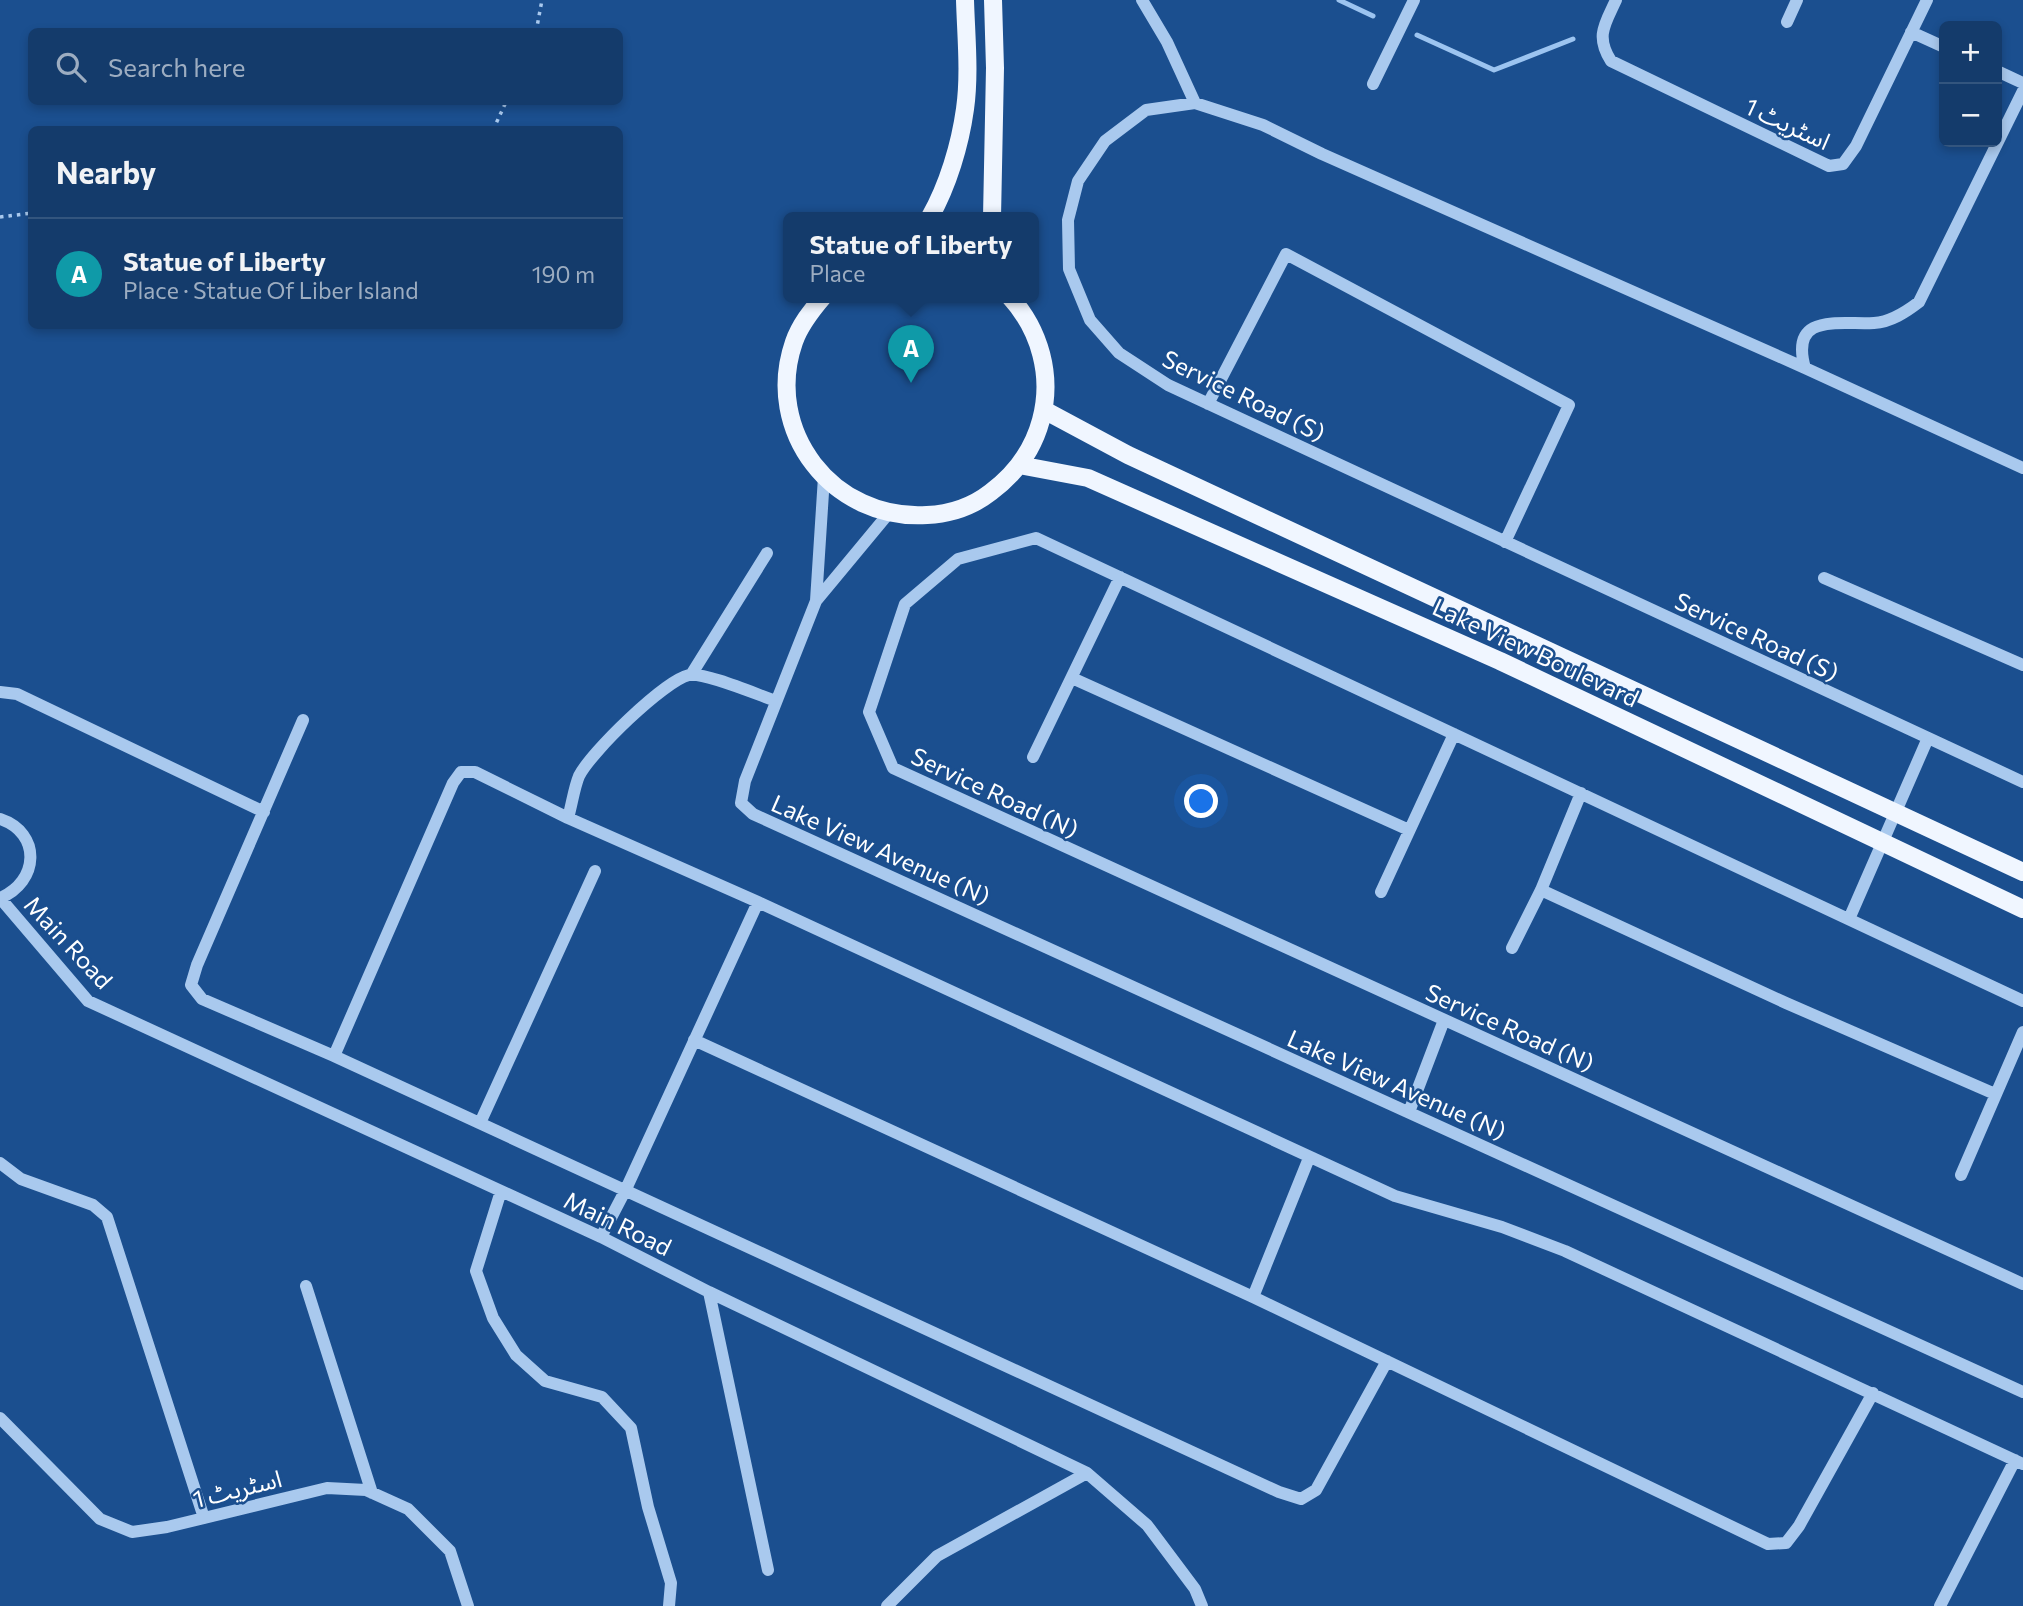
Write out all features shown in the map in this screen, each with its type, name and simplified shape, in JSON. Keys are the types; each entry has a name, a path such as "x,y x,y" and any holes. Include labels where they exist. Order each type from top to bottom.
{"main road":[{"path":"932,212 950,167 966,107 965,0"},
{"path":"992,212 995,68 993,0"},
{"path":"817,303 808,314 795,341 788,369 787,398 793,428 801,445 824,477 854,500 889,513 914,516 938,514 984,498 1003,483 1031,448 1044,410 1044,362 1037,340 1015,303"},
{"name":"Lake View Boulevard","path":"1044,410 1128,455 2023,872"},
{"name":"Lake View Boulevard","path":"1019,465 1088,478 1500,661 2023,909"}],"street":[{"path":"1142,0 1167,42 1195,103"},
{"path":"1373,83 1414,0"},
{"name":"اسٹریٹ 1","path":"1616,0 1602,32 1603,48 1611,61 1829,166 1843,164 1856,146 1927,0"},
{"path":"1787,22 1797,0"},
{"path":"1911,32 1939,45"},
{"path":"2002,73 2023,83"},
{"path":"1805,368 1801,352 1804,340 1811,330 1824,324 1845,321 1876,323 1905,313 1919,302 2023,90"},
{"name":"Service Road (S)","path":"2023,468 1805,368 1322,154 1263,125 1195,103 1146,110 1105,141 1078,181 1068,220 1069,269 1090,320 1119,353 1168,385 2023,782"},
{"path":"1208,404 1286,254 1569,405 1505,542"},
{"path":"816,601 824,477"},
{"path":"691,674 776,701 816,601 889,513"},
{"name":"Service Road (N)","path":"2023,1001 1037,538 958,559 905,604 869,712 893,768 2023,1284"},
{"path":"568,818 580,776 602,745 670,683 691,674 767,553"},
{"path":"1032,757 1120,577"},
{"path":"1824,578 2023,665"},
{"path":"1072,678 1409,830"},
{"path":"0,692 17,694 264,812"},
{"name":"Lake View Avenue (N)","path":"776,701 745,781 741,803 753,814 2023,1392"},
{"path":"303,720 197,965 191,985 202,999 334,1055 1254,1480 1301,1499 1316,1490 1387,1361"},
{"path":"1381,892 1454,734"},
{"path":"1849,919 1928,738"},
{"path":"334,1055 453,783 461,772 475,772 568,818 758,902 1309,1158 1395,1196 1503,1227 1565,1251 2019,1462 1940,1606"},
{"path":"1512,948 1541,890 1581,793"},
{"path":"0,819 18,829 26,838 31,862 21,885 0,898"},
{"path":"480,1123 595,871"},
{"path":"1541,890 1786,1003 1995,1094"},
{"name":"Main Road","path":"0,898 88,1001 601,1237 709,1292 1087,1473 1147,1525 1195,1589 1202,1606"},
{"path":"601,1237 626,1189 758,902"},
{"path":"1409,1112 1444,1020"},
{"path":"1961,1175 2023,1032"},
{"path":"694,1040 1253,1297 1768,1544 1786,1543 1799,1526 1873,1394"},
{"path":"1253,1297 1309,1158"},
{"path":"0,1163 21,1180 93,1205 107,1217 204,1518"},
{"path":"501,1191 476,1271 494,1318 516,1355 545,1381 602,1397 631,1428 648,1507 671,1583 669,1606"},
{"path":"306,1286 372,1493"},
{"path":"709,1292 768,1570"},
{"name":"اسٹریٹ 1","path":"0,1418 100,1519 132,1532 167,1527 327,1488 366,1490 408,1510 450,1551 468,1606"},
{"path":"887,1606 937,1556 1087,1473"}],"path":[{"path":"537,28 542,0"},
{"path":"495,126 505,105"},
{"path":"0,216 28,213"}],"waterway":[{"path":"1339,0 1373,16"},
{"path":"1417,35 1494,70 1573,39"}],"place":[{"name":"Statue of Liberty","path":"911,383"}]}
